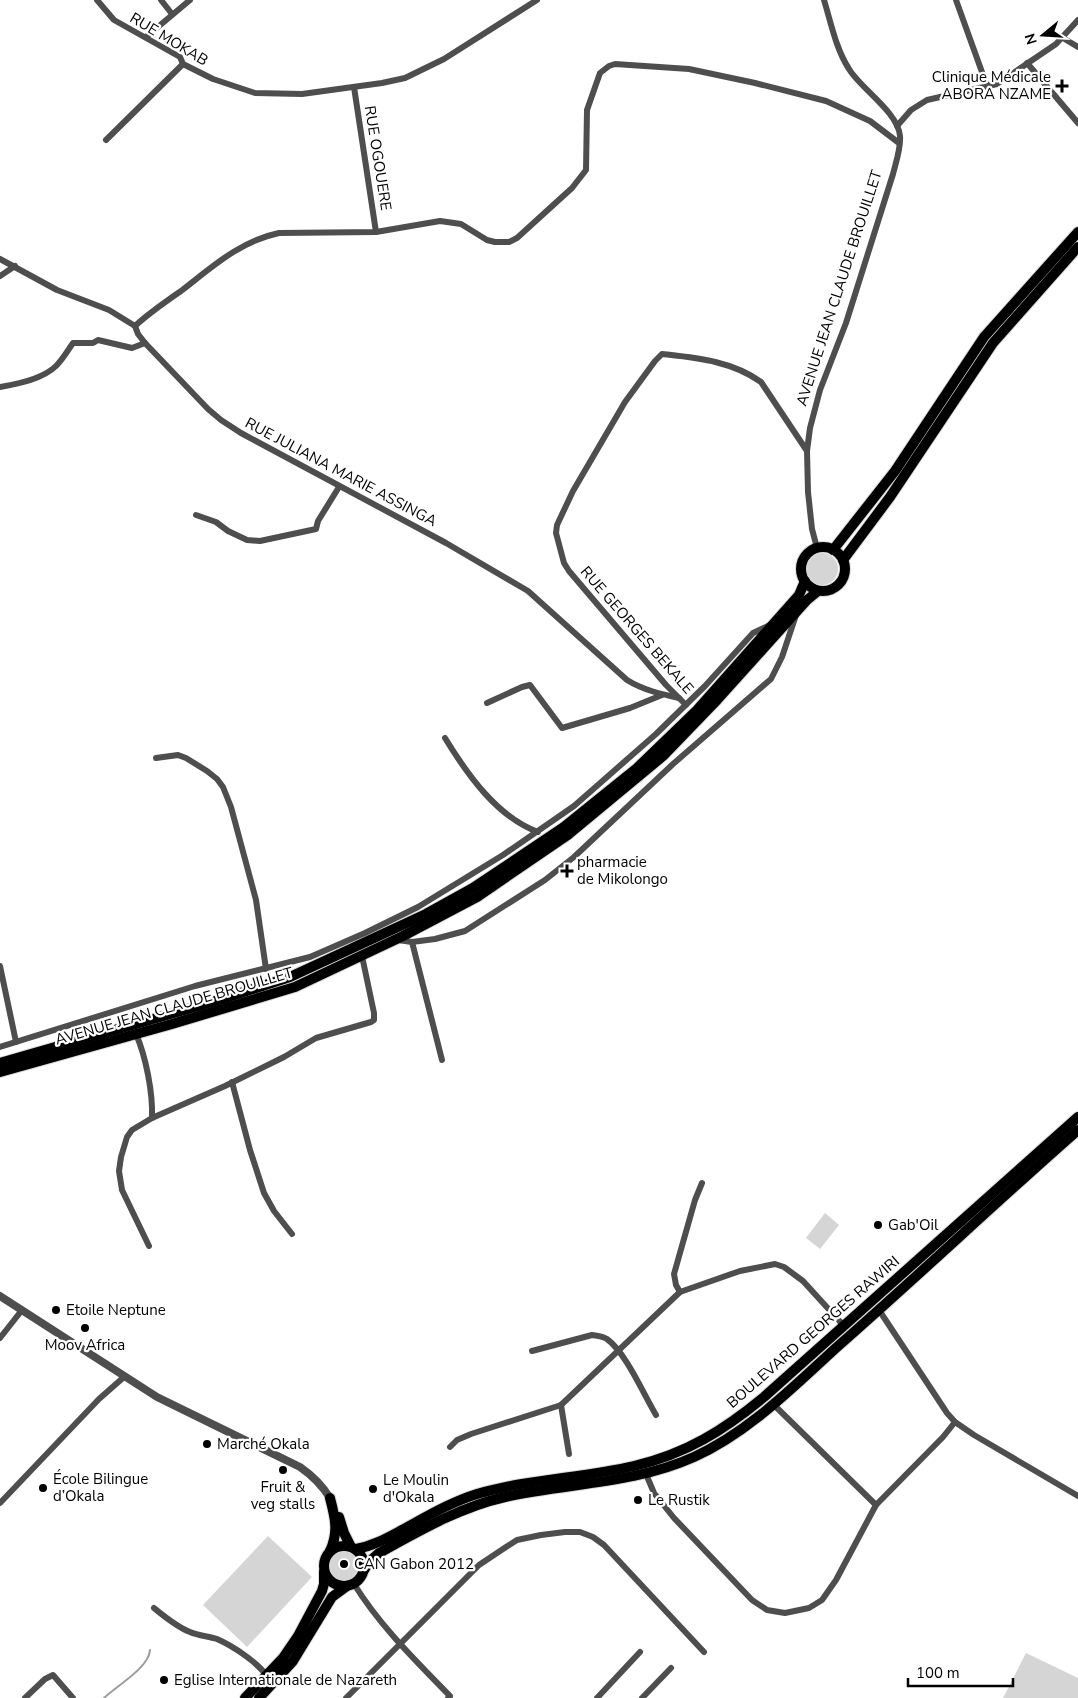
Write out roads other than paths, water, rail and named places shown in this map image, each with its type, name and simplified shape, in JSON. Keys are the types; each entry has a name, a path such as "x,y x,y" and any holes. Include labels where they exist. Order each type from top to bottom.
{"main road":[{"path":"833,550 895,471 984,337 1078,232"},
{"path":"842,560 882,508 992,343 1078,246"},
{"path":"817,548 833,550 842,560 844,568 841,580 831,589 818,591 805,581 802,573 803,560 817,548"},
{"name":"AVENUE JEAN CLAUDE BROUILLET","path":"0,1063 285,979 396,929 450,901 538,846 628,775 697,710 799,595 805,581"},
{"name":"AVENUE JEAN CLAUDE BROUILLET","path":"0,1072 295,987 397,940 477,897 549,849 591,817 656,762 691,728 807,600 818,591"},
{"name":"BOULEVARD GEORGES RAWIRI","path":"354,1548 377,1544 450,1505 475,1495 506,1487 633,1466 656,1460 692,1446 716,1433 764,1397 1078,1117"},
{"name":"BOULEVARD GEORGES RAWIRI","path":"364,1570 369,1562 379,1553 448,1517 476,1505 507,1496 646,1474 686,1460 721,1443 773,1404 880,1310 1078,1130"},
{"path":"259,1698 293,1661 332,1597 359,1580 364,1570 363,1558 344,1533 335,1506 330,1498"},
{"path":"245,1698 267,1676 290,1648 322,1591 324,1584 324,1561 336,1535 334,1513 330,1498"},
{"path":"330,1551 340,1546 354,1548"},
{"path":"324,1572 333,1583 340,1586 350,1585"}],"street":[{"name":"RUE MOKAB","path":"97,0 114,20 180,57 183,64 213,79 256,93 302,94 405,78 444,59 537,0"},
{"path":"161,0 172,14"},
{"path":"146,37 190,0"},
{"path":"824,0 841,56 850,71 897,126 911,110 926,100 997,84 1063,38 1078,20"},
{"path":"956,0 987,86"},
{"path":"1063,38 1078,47"},
{"path":"1027,63 1078,123"},
{"path":"106,140 183,64"},
{"path":"135,326 236,249 256,238 279,233 376,232 440,221 461,224 487,240 495,242 509,242 517,238 572,188 586,170 586,110 600,73 615,64 689,69 826,101 858,114 899,143"},
{"name":"RUE OGOUERE","path":"354,87 376,232"},
{"name":"AVENUE JEAN CLAUDE BROUILLET","path":"817,548 810,514 808,451 810,428 816,404 846,323 893,174 900,135 897,126"},
{"name":"RUE JULIANA MARIE ASSINGA","path":"0,259 57,290 109,310 135,326 145,343 208,409 221,420 339,487 446,543 528,591 627,680 638,686 679,698"},
{"path":"0,276 16,266"},
{"path":"0,387 30,380 48,372 55,367 73,343 93,343 98,340 132,348 145,343"},
{"name":"RUE GEORGES BEKALE","path":"686,705 568,571 558,546 556,533 557,525 573,491 625,402 662,354 719,362 739,369 761,382 808,451"},
{"path":"196,515 216,522 228,531 248,540 260,541 316,529 318,521 339,487"},
{"path":"397,940 412,942 435,939 465,930 530,890 574,857 673,764 771,678 782,657 797,613"},
{"path":"0,1047 195,986 310,957 406,913 503,855 574,806 622,766 686,705 754,633 774,623"},
{"path":"487,703 530,685 562,728 630,708 662,694"},
{"path":"445,738 466,771 496,805 512,820 538,832"},
{"path":"156,758 178,755 186,758 207,771 223,787 231,807 256,900 266,969"},
{"path":"412,942 442,1060"},
{"path":"149,1246 122,1190 119,1171 127,1137 132,1130 152,1118 284,1057 316,1038 374,1020 362,956"},
{"path":"0,966 16,1042"},
{"path":"136,1034 141,1044 150,1089 152,1118"},
{"path":"232,1082 250,1150 264,1193 274,1211 292,1234"},
{"path":"680,1292 676,1285 674,1274 695,1200 702,1183"},
{"path":"450,1447 457,1440 471,1434 561,1405 680,1292 740,1271 775,1264 784,1267 798,1277 844,1326"},
{"path":"0,1296 157,1398 300,1467 321,1484 330,1498"},
{"path":"0,1338 22,1310"},
{"path":"880,1310 947,1413 955,1422 1078,1496"},
{"path":"532,1351 592,1336 606,1338 618,1349 656,1415"},
{"path":"0,1503 99,1399 124,1377"},
{"path":"773,1404 876,1505"},
{"path":"561,1405 569,1454"},
{"path":"646,1474 654,1492 664,1506 725,1573 759,1606 776,1612 794,1612 809,1608 822,1600 836,1580 876,1505 943,1437 955,1422"},
{"path":"346,1698 479,1565 517,1540 541,1535 580,1532 604,1545 704,1652"},
{"path":"350,1585 401,1645 450,1696 448,1698"},
{"path":"154,1608 190,1633 218,1640 242,1654 261,1668 267,1676"},
{"path":"597,1698 640,1652"},
{"path":"642,1698 671,1668"},
{"path":"25,1698 45,1679 53,1675 73,1698"}],"waterway":[{"path":"104,1698 138,1670 148,1657 150,1650"}],"place":[{"name":"Clinique Médicale ABORA NZAME","path":"1062,86"},
{"name":"pharmacie de Mikolongo","path":"567,871"},
{"name":"Gab'Oil","path":"878,1225"},
{"name":"Etoile Neptune","path":"56,1310"},
{"name":"Moov Africa","path":"85,1328"},
{"name":"Marché Okala","path":"207,1444"},
{"name":"Fruit & veg stalls","path":"283,1470"},
{"name":"École Bilingue d’Okala","path":"43,1488"},
{"name":"Le Moulin d'Okala","path":"373,1489"},
{"name":"Le Rustik","path":"638,1500"},
{"name":"CAN Gabon 2012","path":"344,1564"},
{"name":"Eglise Internationale de Nazareth","path":"164,1680"}]}
